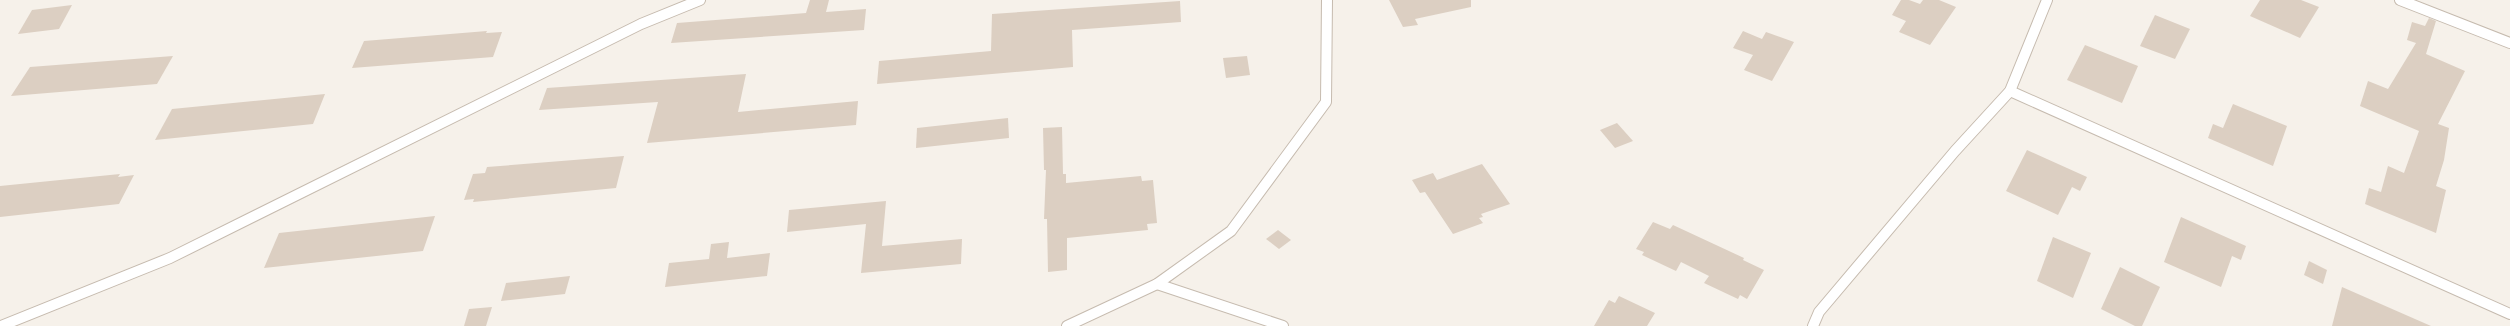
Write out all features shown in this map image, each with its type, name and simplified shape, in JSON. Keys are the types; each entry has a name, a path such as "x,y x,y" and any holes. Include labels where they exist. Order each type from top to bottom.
{"lane":[{"path":"1,326 170,258 642,24 700,0"},
{"path":"1067,326 1157,284 1232,231 1326,102 1326,0"},
{"path":"1813,326 1824,306 1955,150 2010,91 2047,0"},
{"path":"2400,0 2510,43"},
{"path":"2010,91 2510,314"},
{"path":"1157,284 1283,326"}],"building":[{"path":"810,0 829,0 826,12 866,9 864,30 671,43 677,23 806,13"},
{"path":"1389,0 1471,0 1471,7 1415,19 1418,25 1403,27"},
{"path":"1901,0 1909,0 1920,4 1923,0 1939,0 1956,7 1930,45 1899,32 1906,21 1892,15"},
{"path":"2260,0 2301,0 2319,7 2300,38 2250,16"},
{"path":"1180,1 1181,22 1072,30 1073,67 877,84 879,61 991,51 992,14"},
{"path":"72,5 59,29 18,34 32,10"},
{"path":"2155,15 2190,29 2175,59 2140,46"},
{"path":"2429,18 2436,21 2426,54 2465,71 2438,124 2449,128 2444,160 2436,186 2446,190 2436,233 2365,204 2369,188 2381,192 2388,166 2404,173 2419,131 2360,106 2368,81 2388,89 2416,43 2407,40 2412,22 2425,26"},
{"path":"487,31 486,33 502,32 493,57 352,68 364,41"},
{"path":"1743,31 1762,39 1766,32 1794,42 1772,81 1744,70 1753,55 1733,48"},
{"path":"2085,45 2138,66 2122,103 2067,80"},
{"path":"173,56 157,84 11,96 30,67"},
{"path":"1247,56 1250,75 1226,78 1223,58"},
{"path":"746,74 738,112 858,101 856,125 647,143 658,102 539,110 547,88"},
{"path":"325,94 313,124 155,140 172,109"},
{"path":"2233,104 2287,126 2273,166 2208,138 2213,124 2223,128"},
{"path":"1008,118 1009,138 916,148 917,128"},
{"path":"1617,123 1633,141 1615,148 1600,130"},
{"path":"1062,127 1063,174 1066,174 1066,183 1141,176 1142,181 1153,180 1157,223 1147,224 1148,230 1067,238 1067,270 1048,272 1047,219 1044,219 1046,170 1044,170 1043,128"},
{"path":"2027,150 2087,177 2080,191 2072,187 2058,215 2006,191"},
{"path":"624,156 616,188 473,202 474,199 464,200 473,174 485,173 487,167"},
{"path":"1482,164 1510,204 1481,214 1483,217 1479,218 1483,223 1453,234 1425,192 1420,193 1412,180 1433,173 1437,180"},
{"path":"120,174 118,177 134,175 119,204 0,217 0,186"},
{"path":"886,201 882,246 962,239 961,264 861,273 866,224 787,232 789,210"},
{"path":"435,216 423,251 264,268 279,233"},
{"path":"2181,217 2246,246 2241,260 2232,256 2221,287 2164,262"},
{"path":"1653,222 1670,229 1673,225 1744,258 1743,260 1764,270 1747,299 1740,295 1738,299 1704,283 1709,276 1681,262 1676,271 1642,255 1644,252 1636,249"},
{"path":"1278,230 1291,240 1279,249 1266,239"},
{"path":"2053,237 2091,253 2073,298 2037,281"},
{"path":"729,242 727,258 770,253 767,276 665,287 669,263 709,259 711,244"},
{"path":"2309,261 2327,270 2323,284 2304,275"},
{"path":"2120,267 2160,287 2142,326 2135,326 2101,309"},
{"path":"570,276 565,294 501,301 506,283"},
{"path":"2342,287 2431,326 2332,326"},
{"path":"1619,296 1655,313 1647,326 1594,326 1609,300 1615,303"},
{"path":"492,307 486,326 464,326 469,309"}]}
